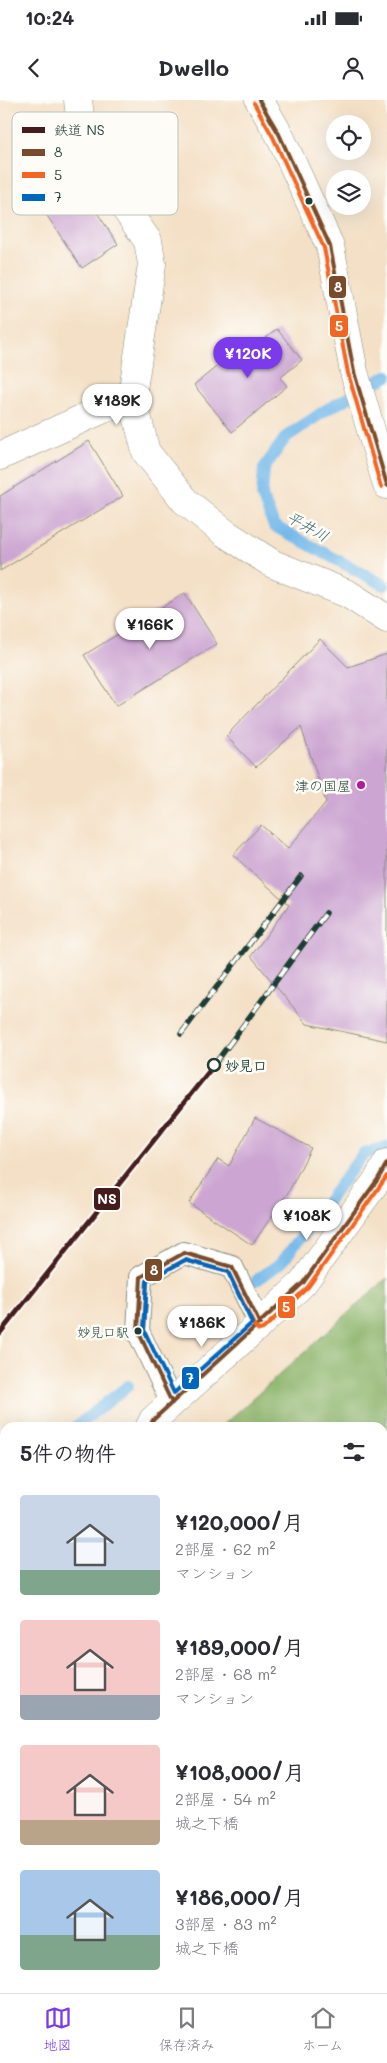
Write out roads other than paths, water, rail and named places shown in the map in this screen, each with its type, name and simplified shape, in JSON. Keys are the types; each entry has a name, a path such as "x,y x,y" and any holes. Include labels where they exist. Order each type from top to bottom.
{"street":[{"path":"259,100 279,134 330,246 354,372 387,486"},
{"path":"130,215 148,241 152,264 132,396 146,452 185,501 225,533 273,564 348,594 387,619"},
{"path":"0,456 132,396"},
{"path":"152,1422 304,1283 382,1171"}],"lane":[{"path":"172,1403 138,1331 141,1277 184,1253 232,1267 260,1324"}],"waterway":[{"name":"平井川","path":"384,585 274,526 262,496 264,468 286,437 326,410 387,376"},
{"name":"平井川","path":"257,1280 282,1262 363,1154 387,1147"},
{"name":"平井川","path":"82,1422 128,1386"}],"railway":[{"path":"181,1034 301,876"},
{"path":"214,1065 326,913"}],"rail line":[{"name":"NS","path":"0,1333 214,1065"}],"place":[{"name":"津の国屋","path":"361,785"},
{"name":"妙見口","path":"214,1065"},
{"name":"妙見口駅","path":"138,1331"}]}
